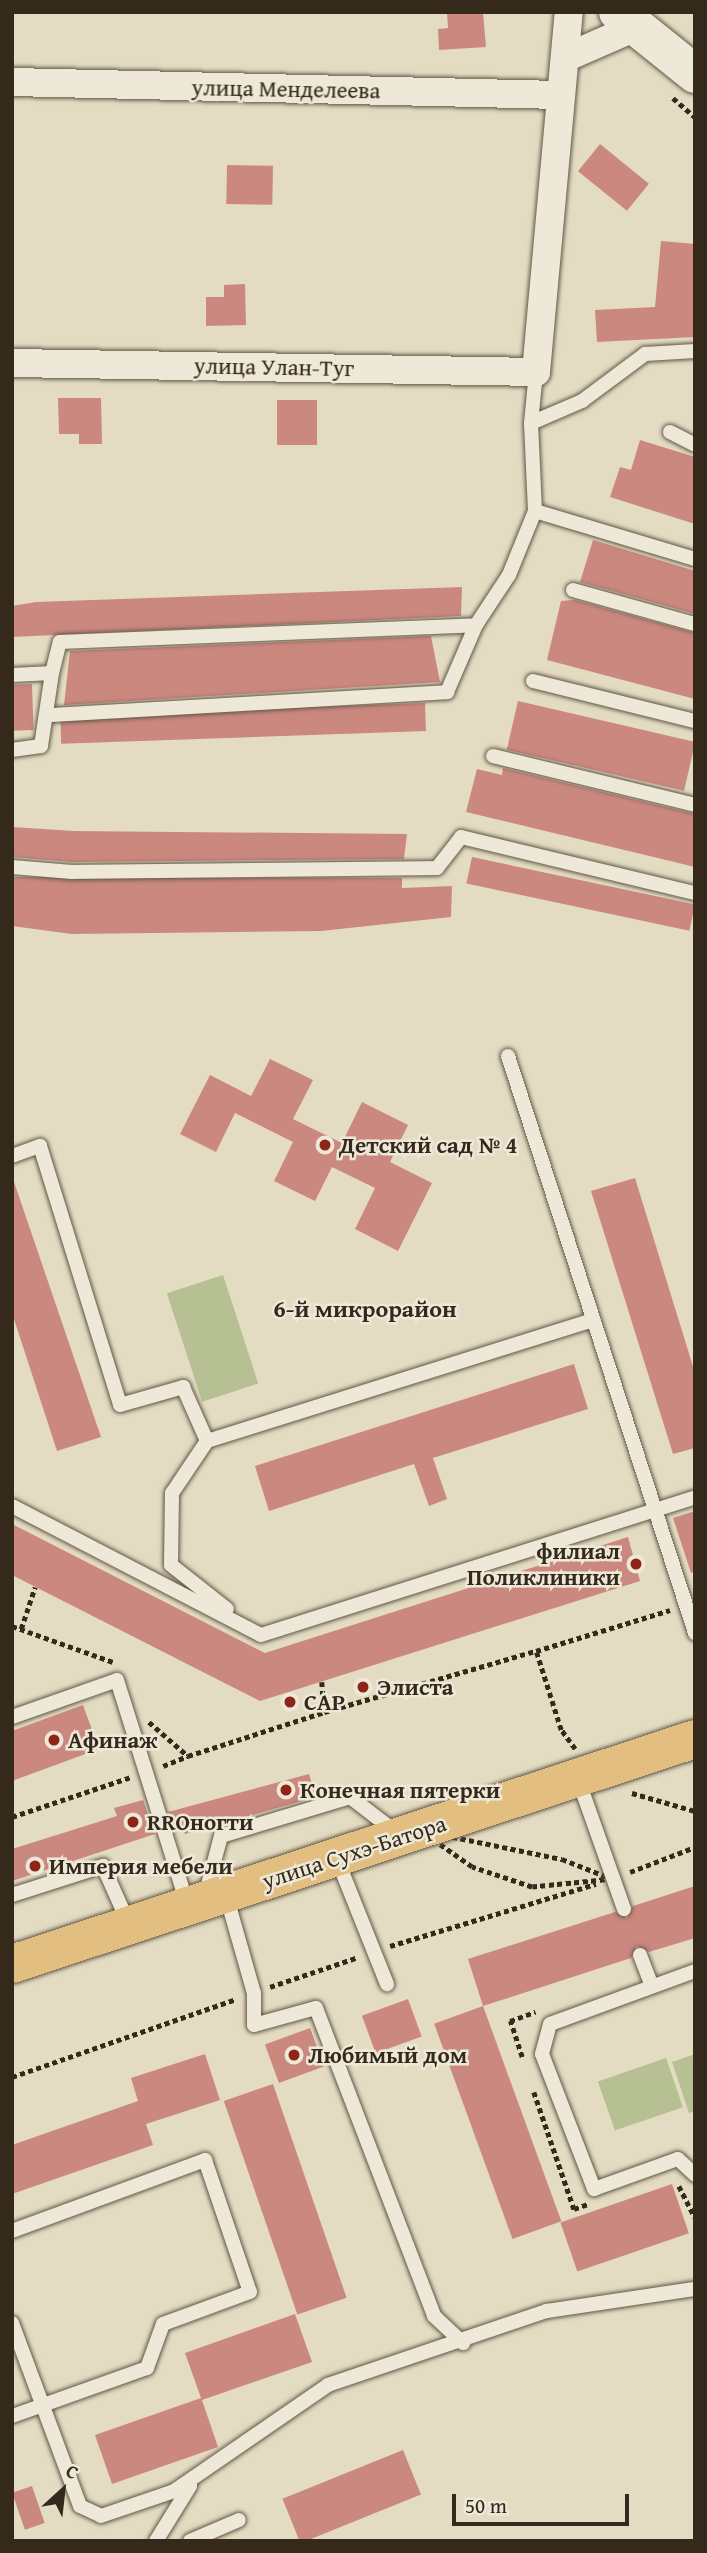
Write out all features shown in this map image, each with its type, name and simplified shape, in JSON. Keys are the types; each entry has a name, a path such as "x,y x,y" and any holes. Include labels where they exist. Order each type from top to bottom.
{"main road":[{"path":"628,19 695,74"},
{"name":"улица Сухэ-Батора","path":"12,1964 695,1739"}],"street":[{"path":"536,372 569,12"},
{"path":"565,58 628,19"},
{"name":"улица Менделеева","path":"12,82 560,95"},
{"name":"улица Улан-Туг","path":"12,363 536,372"}],"lane":[{"path":"531,423 582,401 645,354 695,351"},
{"path":"50,715 447,692 476,625 509,575 535,511 531,423 536,372"},
{"path":"670,432 695,445"},
{"path":"535,511 695,559"},
{"path":"573,590 695,624"},
{"path":"12,750 41,746 50,715 52,673 60,642 476,625"},
{"path":"12,675 52,673"},
{"path":"533,681 695,722"},
{"path":"493,756 695,805"},
{"path":"12,867 72,872 437,868 461,837 695,894"},
{"path":"508,1056 683,1606 695,1633"},
{"path":"12,1156 40,1146 120,1405 183,1387 208,1441"},
{"path":"261,1635 171,1565 172,1493 208,1441 593,1320"},
{"path":"12,1506 261,1635 695,1497"},
{"path":"12,1717 117,1680 146,1772 206,1900 254,1993 254,2025 316,2008 434,2316 463,2343"},
{"path":"585,1776 613,1879 624,1909"},
{"path":"206,1900 221,1836 350,1797 410,1833"},
{"path":"337,1857 387,1984"},
{"path":"12,1895 103,1867 130,1926"},
{"path":"640,1955 652,1986"},
{"path":"695,1971 550,2024 542,2054 594,2189 678,2159 695,2175"},
{"path":"12,2231 205,2160 250,2292 163,2324 147,2368 12,2416"},
{"path":"12,2323 80,2506 101,2516 199,2475 328,2385 463,2343 547,2311 695,2289"},
{"path":"156,2541 173,2505 199,2475"},
{"path":"190,2541 239,2520"}],"path":[{"path":"21,1629 35,1587"},
{"path":"12,1817 324,1712 683,1606"},
{"path":"12,1626 126,1667"},
{"path":"536,1651 561,1730 585,1776 602,1785 695,1811"},
{"path":"322,1682 324,1712"},
{"path":"141,1715 188,1756"},
{"path":"410,1833 562,1859 613,1879"},
{"path":"410,1833 472,1867 532,1887 613,1879"},
{"path":"12,2077 374,1951 613,1879 695,1847"},
{"path":"527,2071 510,2021 547,2008"},
{"path":"531,2084 574,2209 599,2201"},
{"path":"675,2175 695,2217"}],"green space":[{"path":"223,1275 258,1383 202,1402 167,1293"},
{"path":"695,2054 695,2111 689,2113 672,2062"},
{"path":"666,2058 683,2107 615,2131 598,2081"}],"building":[{"path":"447,12 483,12 486,47 439,50 438,29 448,28"},
{"path":"600,144 649,184 627,211 578,171"},
{"path":"227,165 273,166 272,205 226,204"},
{"path":"661,241 695,244 695,337 597,342 595,310 655,307"},
{"path":"245,284 246,325 206,326 206,297 224,297 224,285"},
{"path":"58,398 101,398 102,444 79,444 79,434 59,434"},
{"path":"277,400 317,400 317,445 277,445"},
{"path":"640,440 695,457 695,524 610,497 620,467 631,470"},
{"path":"593,540 695,571 695,614 580,582"},
{"path":"462,587 461,616 12,637 12,606 36,602"},
{"path":"575,600 695,633 695,699 547,660 561,601"},
{"path":"431,636 440,682 64,705 70,651"},
{"path":"32,684 34,730 14,731 12,685"},
{"path":"518,701 695,742 684,791 507,750"},
{"path":"425,703 426,731 61,744 60,716"},
{"path":"503,768 695,814 695,867 466,812 477,769 502,775"},
{"path":"12,827 74,831 407,834 404,859 72,862 12,857"},
{"path":"472,857 695,904 689,931 466,883"},
{"path":"12,877 402,878 402,888 452,886 451,917 321,931 72,934 12,926"},
{"path":"270,1059 313,1080 293,1119 342,1143 362,1102 408,1125 390,1162 432,1183 398,1251 355,1229 375,1188 332,1167 315,1201 274,1181 293,1142 235,1113 216,1152 180,1134 210,1075 251,1096"},
{"path":"12,1176 101,1437 57,1451 12,1313"},
{"path":"635,1178 695,1373 695,1448 673,1454 591,1191"},
{"path":"574,1364 588,1409 433,1458 447,1499 429,1506 414,1464 269,1511 255,1466"},
{"path":"695,1511 695,1572 691,1573 673,1518"},
{"path":"12,1524 265,1653 628,1537 640,1581 260,1701 12,1575"},
{"name":"Афинаж","path":"83,1705 99,1749 12,1781 12,1731"},
{"path":"309,1774 316,1797 185,1834 182,1827 174,1829 168,1812"},
{"path":"143,1800 155,1834 12,1881 12,1849 117,1816 114,1808"},
{"path":"695,1886 695,1938 649,1952 637,1946 631,1958 483,2006 468,1959 615,1912 627,1918 633,1906"},
{"path":"408,1999 422,2037 376,2053 362,2016"},
{"path":"483,2006 561,2221 512,2239 434,2024"},
{"name":"Любимый дом","path":"310,2028 324,2067 279,2083 265,2044"},
{"path":"205,2054 220,2100 146,2124 153,2145 12,2194 12,2145 138,2101 131,2078"},
{"path":"273,2084 347,2298 297,2315 224,2101"},
{"path":"672,2184 689,2233 577,2272 560,2222"},
{"path":"295,2314 312,2362 202,2400 218,2447 112,2484 95,2435 201,2398 185,2353"},
{"path":"403,2450 421,2495 306,2541 300,2541 282,2499"},
{"path":"32,2486 45,2523 25,2530 12,2493"}],"place":[{"name":"Детский сад № 4","path":"325,1145"},
{"name":"филиал Поликлиники","path":"636,1564"},
{"name":"Элиста","path":"363,1687"},
{"name":"САР","path":"290,1702"},
{"name":"Афинаж","path":"54,1740"},
{"name":"Конечная пятерки","path":"286,1790"},
{"name":"RROногти","path":"133,1822"},
{"name":"Империя мебели","path":"35,1866"},
{"name":"Любимый дом","path":"294,2055"}],"district":[{"name":"6-й микрорайон","path":"365,1309"}]}
